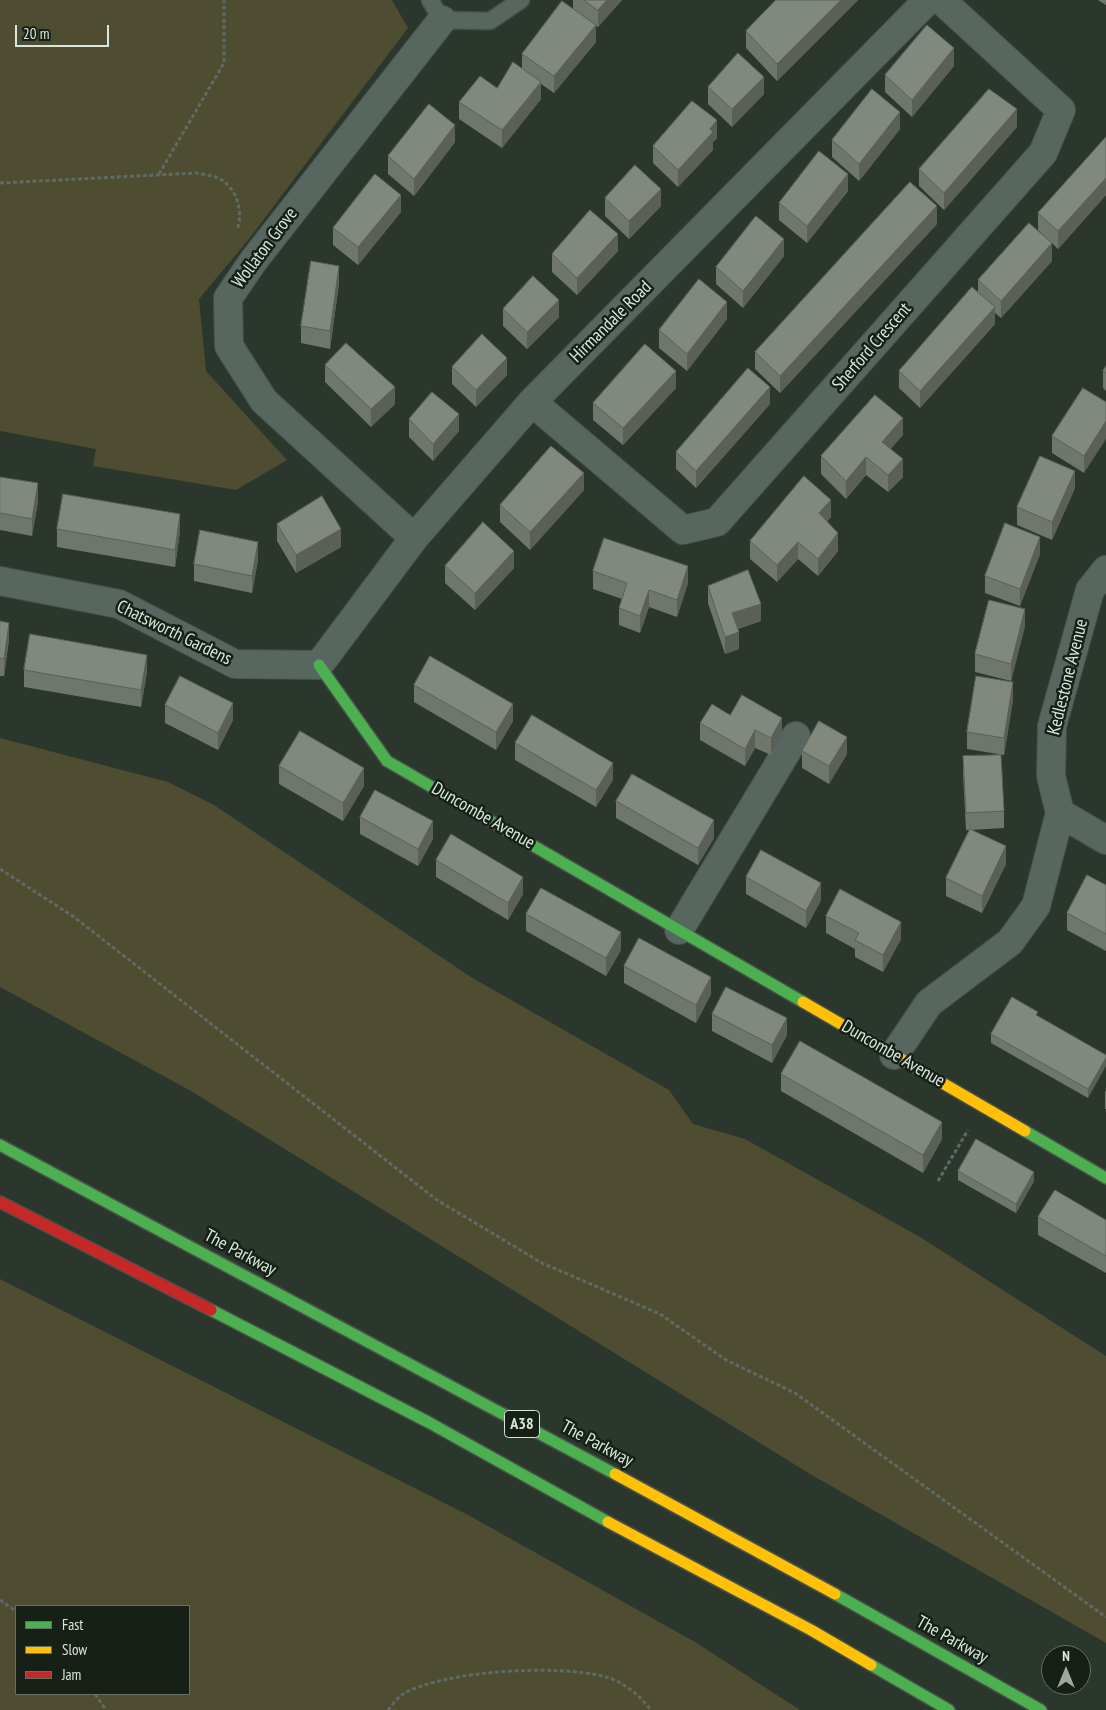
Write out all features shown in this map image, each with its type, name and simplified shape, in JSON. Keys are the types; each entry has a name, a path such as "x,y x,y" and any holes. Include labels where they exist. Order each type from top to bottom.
{"main road":[{"name":"Duncombe Avenue","path":"319,665 387,761 1106,1178"},
{"name":"The Parkway","path":"0,1145 725,1534 1041,1710"},
{"name":"A38","path":"0,1202 428,1422 629,1534 811,1630 949,1710"},
{"name":"A38","path":"0,1207 38,1222"}],"street":[{"name":"Hirmandale Road","path":"319,665 414,538 532,402 928,0"},
{"name":"Sherford Crescent","path":"532,402 682,530 717,522 1043,153 1061,110 941,0"},
{"name":"Wollaton Grove","path":"414,538 264,401 228,346 228,298 436,10"},
{"name":"Kedlestone Avenue","path":"894,1055 929,1003 1010,942 1036,906 1060,813 1051,776 1052,726 1090,590 1106,570"},
{"name":"Chatsworth Gardens","path":"0,581 119,604 234,664 319,665"},
{"path":"679,930 796,736"},
{"path":"1060,813 1106,840"}],"lane":[{"path":"436,10 490,22 521,0"}],"path":[{"path":"159,175 224,63 224,0"},
{"path":"0,183 196,173 216,177 236,195 241,220 234,237"},
{"path":"0,869 74,917 437,1200 542,1263 660,1314 726,1360 795,1394 1106,1617"},
{"path":"938,1182 982,1106"},
{"path":"0,1600 15,1610"},
{"path":"388,1710 403,1694 444,1679 551,1670 607,1677 641,1697 651,1710"},
{"path":"96,1695 106,1710"}],"shaded area":[{"path":"0,0 392,0 408,28 249,239 199,299 206,371 287,460 236,490 93,466 96,449 0,431"},
{"path":"0,738 168,782 214,805 471,977 669,1090 693,1124 745,1139 920,1237 1106,1356 1106,1643 810,1474 191,1091 0,987"},
{"path":"0,1279 470,1516 695,1642 800,1710 0,1710"}],"building":[{"path":"584,0 607,0 598,10"},
{"path":"776,0 841,0 777,64 746,31"},
{"path":"562,1 596,25 554,76 522,54"},
{"path":"927,25 954,48 912,100 885,75"},
{"path":"738,53 764,77 732,109 708,87"},
{"path":"513,62 541,82 502,130 459,102 480,76 497,88"},
{"path":"872,89 900,112 859,164 832,140"},
{"path":"989,89 1017,109 944,193 919,169"},
{"path":"692,101 717,120 710,129 713,132 678,170 653,146"},
{"path":"429,104 455,125 414,179 388,156"},
{"path":"1106,137 1106,178 1058,231 1038,213"},
{"path":"819,151 848,174 807,226 779,203"},
{"path":"635,165 661,189 629,221 605,198"},
{"path":"375,174 401,195 358,247 333,228"},
{"path":"910,182 937,206 780,376 755,352"},
{"path":"590,210 618,234 577,278 552,254"},
{"path":"756,216 784,239 743,291 716,267"},
{"path":"1029,223 1052,243 1001,301 978,280"},
{"path":"311,261 339,266 330,331 301,326"},
{"path":"533,276 559,300 527,332 503,309"},
{"path":"699,279 727,302 687,354 659,330"},
{"path":"972,287 995,307 920,391 899,371"},
{"path":"482,334 507,358 476,390 452,367"},
{"path":"346,343 395,387 371,409 325,365"},
{"path":"645,344 676,371 623,428 593,403"},
{"path":"748,368 770,387 696,471 676,452"},
{"path":"1083,388 1106,402 1106,421 1084,456 1052,436"},
{"path":"432,392 459,414 433,444 409,419"},
{"path":"875,395 903,418 882,442 903,459 888,475 866,457 846,481 821,456"},
{"path":"551,446 584,473 530,532 500,505"},
{"path":"1040,456 1075,471 1052,522 1017,507"},
{"path":"804,476 831,500 819,513 838,533 818,559 798,542 777,565 750,541"},
{"path":"0,477 38,483 32,519 0,513"},
{"path":"63,494 180,514 175,550 57,529"},
{"path":"322,496 341,529 296,555 277,524"},
{"path":"483,522 514,551 475,593 445,566"},
{"path":"1005,523 1040,537 1020,589 985,576"},
{"path":"200,530 258,542 252,576 194,564"},
{"path":"604,538 688,566 677,600 649,590 640,616 619,608 627,583 593,571"},
{"path":"748,570 761,604 732,613 739,632 725,637 708,586"},
{"path":"989,600 1025,609 1011,664 975,654"},
{"path":"0,621 9,623 4,659 0,658"},
{"path":"30,634 147,655 141,690 24,670"},
{"path":"430,656 513,704 496,732 414,685"},
{"path":"180,676 233,703 218,733 165,705"},
{"path":"976,676 1013,682 1004,738 967,732"},
{"path":"742,695 782,718 771,738 755,730 745,749 700,723 712,704 730,715"},
{"path":"532,715 613,763 596,790 515,743"},
{"path":"819,721 847,737 829,766 802,751"},
{"path":"300,731 364,768 343,803 279,766"},
{"path":"1001,755 1004,811 966,813 963,756"},
{"path":"632,774 714,820 698,848 616,801"},
{"path":"375,790 433,821 418,849 360,817"},
{"path":"970,829 1006,846 982,896 946,878"},
{"path":"451,834 523,877 508,903 436,860"},
{"path":"761,850 821,883 806,911 746,877"},
{"path":"1087,875 1106,885 1106,934 1067,913"},
{"path":"541,888 621,932 606,958 526,914"},
{"path":"840,889 901,922 883,955 855,940 859,933 826,916"},
{"path":"639,938 711,977 696,1005 624,966"},
{"path":"726,987 787,1018 772,1045 712,1014"},
{"path":"1012,997 1038,1012 1036,1015 1106,1055 1088,1089 991,1034"},
{"path":"800,1041 942,1122 923,1155 781,1074"},
{"path":"976,1139 1034,1172 1016,1204 958,1171"},
{"path":"1055,1190 1106,1220 1106,1256 1038,1217"}],"traffic: fast":[{"path":"319,665 387,761 803,1002"},
{"path":"1025,1131 1106,1178"},
{"path":"0,1145 615,1474"},
{"path":"211,1310 428,1422 608,1522"},
{"path":"835,1594 1041,1710"},
{"path":"871,1665 949,1710"}],"traffic: slow":[{"path":"803,1002 1025,1131"},
{"path":"615,1474 835,1594"},
{"path":"608,1522 811,1630 871,1665"}],"traffic: jam":[{"path":"0,1202 211,1310"}]}
